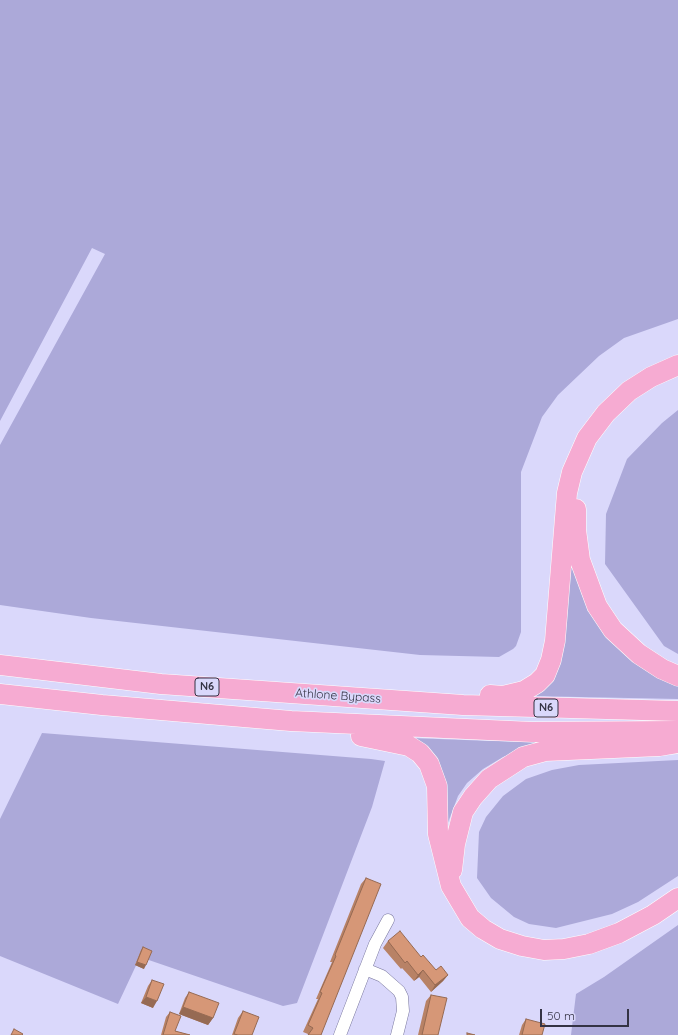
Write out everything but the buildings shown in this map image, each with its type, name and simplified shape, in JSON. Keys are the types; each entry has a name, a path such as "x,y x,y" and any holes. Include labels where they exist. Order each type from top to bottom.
{"highway":[{"path":"414,701 455,695 504,696 524,691 538,683 545,675 551,660 554,641 567,493 572,472 579,454 587,438 606,413 629,391 650,377 678,365"},
{"path":"678,378 657,388 637,401 621,414 605,433 591,456 583,481 577,506 576,530 580,560 597,606 614,630 638,654 662,669 678,676"},
{"name":"Athlone Bypass","path":"0,665 161,684 463,705 678,712"},
{"name":"N6","path":"0,694 102,705 291,721 532,732 678,731"},
{"path":"291,721 389,740 409,746 420,753 429,764 437,786 438,834 451,886 470,918 483,929 500,939 544,950 564,949 589,944 619,933 653,915 678,898"},
{"path":"451,886 455,844 463,812 473,796 489,779 504,767 523,757 545,751 658,746 678,743"}],"street":[{"path":"340,1035 374,944 388,920"},
{"path":"365,969 378,973 402,996 403,1011 397,1035"}],"shaded area":[{"path":"0,0 678,0 678,319 624,338 599,356 558,395 542,417 521,472 521,632 516,646 513,649 499,657 420,655 91,618 0,605 0,445 105,254 92,248 0,421"},
{"path":"678,410 678,654 664,646 605,564 606,514 627,459 662,423"},
{"path":"568,532 582,595 593,616 678,683 678,699 530,696 539,688"},
{"path":"42,733 385,761 372,807 297,1003 283,1006 140,957 118,1004 0,956 0,819"},
{"path":"411,738 541,742 503,757 483,769 467,783 458,796 446,828 446,787 443,774 434,756"},
{"path":"678,760 678,876 638,902 612,914 556,928 529,924 514,917 491,898 477,878 479,832 486,817 503,796 526,779 552,770 579,765"},
{"path":"678,925 678,1035 571,1035 576,994 604,977"}]}
